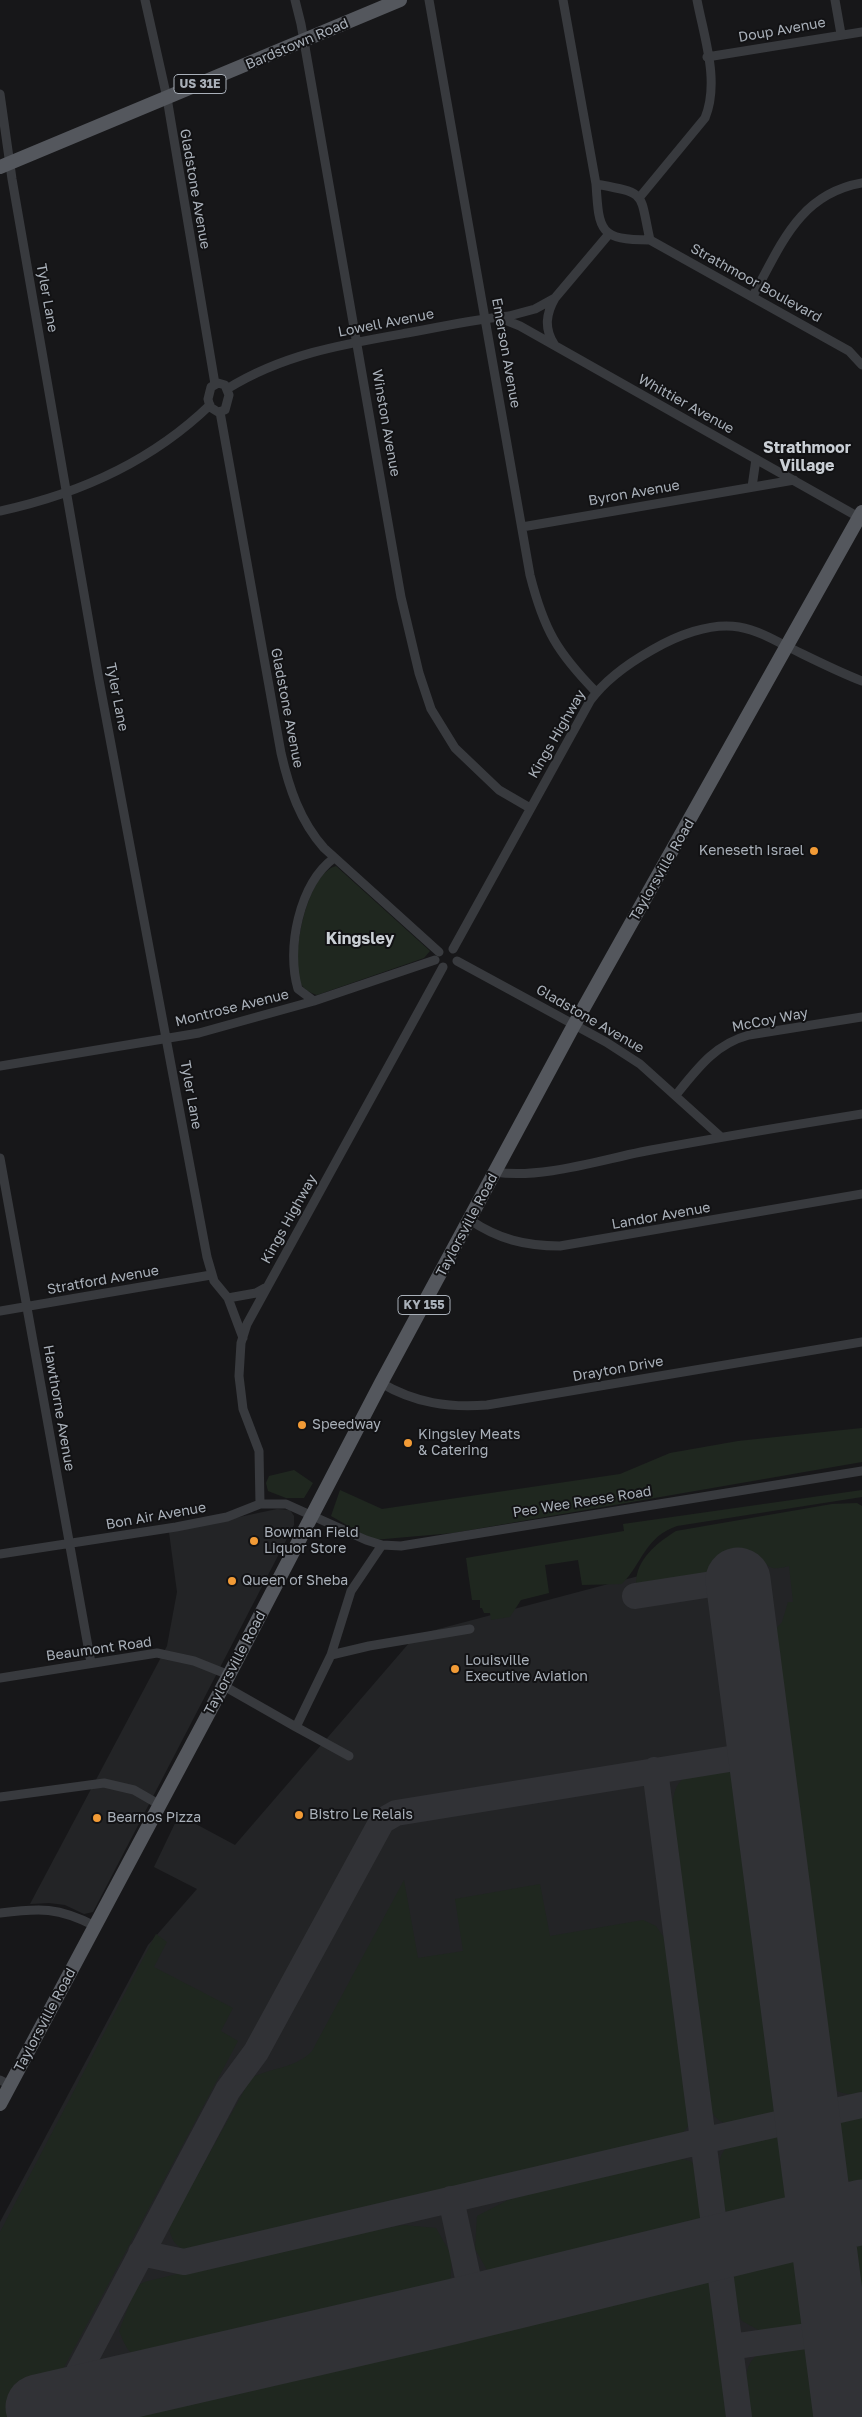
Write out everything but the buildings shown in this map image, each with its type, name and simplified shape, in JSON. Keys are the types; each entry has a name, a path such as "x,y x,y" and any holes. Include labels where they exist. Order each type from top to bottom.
{"main road":[{"name":"Bardstown Road","path":"5,165 400,0"},
{"name":"Taylorsville Road","path":"0,2104 5,2083 95,1926 226,1681 381,1383 574,1025 861,516"}],"street":[{"name":"Gladstone Avenue","path":"145,0 167,98 215,384"},
{"name":"Winston Avenue","path":"295,0 358,342 401,597 419,673 431,709 440,726 468,763 499,790 530,808"},
{"name":"Emerson Avenue","path":"429,0 530,575 544,621 560,653 596,692"},
{"path":"563,0 596,184 597,214 600,224 609,234 628,240 650,240 645,210 639,198 628,190 596,184"},
{"path":"639,198 705,118 710,106 711,92 707,57 697,0"},
{"path":"834,0 841,34"},
{"name":"Doup Avenue","path":"707,57 862,32"},
{"name":"Tyler Lane","path":"0,94 5,165 68,492 99,680 211,1275 228,1298 243,1338"},
{"path":"753,296 803,212 829,192 840,187 862,183"},
{"name":"Lowell Avenue","path":"555,346 550,336 547,320 549,310 555,298 609,234"},
{"name":"Strathmoor Boulevard","path":"650,240 849,351 862,365"},
{"name":"Lowell Avenue","path":"228,389 248,376 281,362 310,353 358,342 497,317 535,308 555,298"},
{"name":"Whittier Avenue","path":"497,317 520,326 861,516"},
{"name":"Strathmoor Boulevard","path":"849,351 862,353"},
{"path":"222,383 228,389 227,406 220,412 214,411 210,405 209,393 215,384 222,383"},
{"path":"0,511 35,503 68,492 127,467 145,457 210,405"},
{"name":"Gladstone Avenue","path":"220,412 286,773 301,816 314,836 334,858 437,956 437,964 443,967"},
{"path":"752,487 756,459"},
{"name":"Byron Avenue","path":"522,527 794,480"},
{"name":"Kings Highway","path":"453,949 596,692 638,658 674,639 700,630 720,627 740,628 764,635 862,681"},
{"path":"289,1008 298,989 293,954 298,922 315,880 323,868 334,858"},
{"path":"443,967 457,960 457,952 453,949"},
{"name":"Montrose Avenue","path":"0,1066 208,1031 314,1001 453,949"},
{"name":"Gladstone Avenue","path":"457,960 640,1064 720,1137"},
{"name":"Kings Highway","path":"260,1504 259,1451 246,1422 240,1393 239,1360 247,1324 443,967"},
{"path":"298,989 314,1001"},
{"name":"McCoy Way","path":"676,1095 703,1062 716,1050 732,1041 749,1035 862,1017"},
{"path":"496,1172 512,1174 546,1170 720,1137 862,1114"},
{"name":"Hawthorne Avenue","path":"0,1158 91,1663"},
{"name":"Landor Avenue","path":"470,1220 493,1234 516,1242 560,1246 862,1194"},
{"name":"Stratford Avenue","path":"0,1311 211,1275"},
{"path":"228,1298 256,1293 268,1286"},
{"name":"Drayton Drive","path":"381,1383 401,1394 439,1405 461,1407 487,1405 862,1342"},
{"name":"Pee Wee Reese Road","path":"311,1516 366,1540 401,1546 862,1470"},
{"name":"Bon Air Avenue","path":"0,1554 208,1521 260,1504 286,1504 311,1516"},
{"path":"296,1727 331,1655 351,1592 375,1558 382,1544"},
{"path":"331,1655 369,1646 470,1629"},
{"name":"Beaumont Road","path":"0,1678 91,1663 166,1654 204,1664 226,1681 296,1727 349,1756"},
{"path":"0,1797 104,1783 134,1790 160,1805"},
{"path":"0,1913 45,1909 63,1912 95,1926"}],"shaded area":[{"path":"336,866 430,951 424,958 317,995 306,990 301,984 298,972 299,938 303,919 316,884 325,872"},
{"path":"862,1428 862,1462 453,1533 373,1540 331,1516 340,1490 382,1509 620,1474 670,1453 738,1441"},
{"path":"294,1470 313,1483 304,1498 286,1498 268,1491 266,1483 269,1476"},
{"path":"862,1490 862,1497 677,1526 666,1531 651,1543 622,1584 582,1585 578,1560 545,1565 549,1593 521,1600 510,1617 491,1620 490,1613 484,1613 482,1608 480,1608 480,1600 472,1600 466,1558 624,1531 623,1524"},
{"path":"857,1503 862,1506 862,2093 848,2094 837,2091 832,2087 821,2071 765,1640 782,1622 788,1602 793,1602 789,1566 773,1568 761,1561 744,1557 724,1562 707,1576 642,1585 636,1584 637,1575 644,1559 655,1546 676,1531 832,1504"},
{"path":"277,1509 290,1510 294,1516 294,1525 93,1912 84,1914 65,1905 49,1903 30,1904 167,1646 177,1592 169,1532"},
{"path":"831,1525 862,1539 862,2417 0,2417 0,2222 148,1945 197,1889 154,1867 179,1815 235,1845 416,1635"},
{"path":"715,1769 737,1775 751,1793 789,2077 785,2099 778,2110 761,2119 737,2124 720,2121 711,2110 672,1815 674,1793 681,1781 694,1774"},
{"path":"404,1880 418,1958 463,1951 455,1899 540,1884 550,1936 643,1920 656,1926 665,1939 690,2123 681,2134 669,2140 206,2251 192,2251 181,2248 173,2240 169,2227 251,2078 291,2065 312,2051"},
{"path":"156,1934 167,1942 154,1967 233,2008 221,2031 238,2041 54,2386 34,2393 40,2417 0,2417 0,2232"},
{"path":"862,2111 862,2186 848,2180 839,2171 833,2160 831,2148 832,2135 838,2124 848,2116"},
{"path":"770,2134 786,2140 794,2148 800,2171 799,2188 796,2195 790,2201 775,2212 749,2221 736,2220 723,2208 719,2199 718,2169 720,2158 724,2150 737,2141"},
{"path":"672,2157 691,2161 700,2192 701,2210 699,2223 695,2229 685,2236 508,2278 491,2277 475,2249 477,2216 508,2200 586,2177"},
{"path":"404,2225 436,2228 452,2256 450,2287 435,2295 153,2361 139,2358 131,2352 119,2331 136,2287 144,2282 323,2239"},
{"path":"862,2235 862,2299 855,2292 848,2276 847,2258 855,2242"},
{"path":"757,2253 781,2253 795,2257 812,2272 816,2282 815,2304 800,2326 764,2333 742,2321 734,2292 735,2272 739,2263 747,2257"},
{"path":"692,2269 701,2273 711,2285 728,2417 104,2417 122,2404"},
{"path":"795,2343 807,2347 823,2361 829,2382 833,2417 750,2417 746,2386 749,2365 755,2357 764,2351"}],"taxiway":[{"path":"635,1596 738,1580"},
{"path":"83,2417 77,2377 79,2371 228,2090 256,2052 382,1821 396,1813 760,1754"},
{"path":"655,1770 739,2417"},
{"path":"141,2253 184,2262 862,2105"},
{"path":"451,2199 474,2306"},
{"path":"730,2347 835,2332"}],"runway":[{"path":"738,1580 846,2417"},
{"path":"38,2407 451,2312 862,2212"}],"place":[{"name":"Keneseth Israel","path":"814,851"},
{"name":"Speedway","path":"302,1425"},
{"name":"Kingsley Meats & Catering","path":"408,1443"},
{"name":"Bowman Field Liquor Store","path":"254,1541"},
{"name":"Queen of Sheba","path":"232,1581"},
{"name":"Louisville Executive Aviation","path":"455,1669"},
{"name":"Bistro Le Relais","path":"299,1815"},
{"name":"Bearnos Pizza","path":"97,1818"}],"district":[{"name":"Strathmoor Village","path":"807,457"},
{"name":"Kingsley","path":"360,939"}]}
